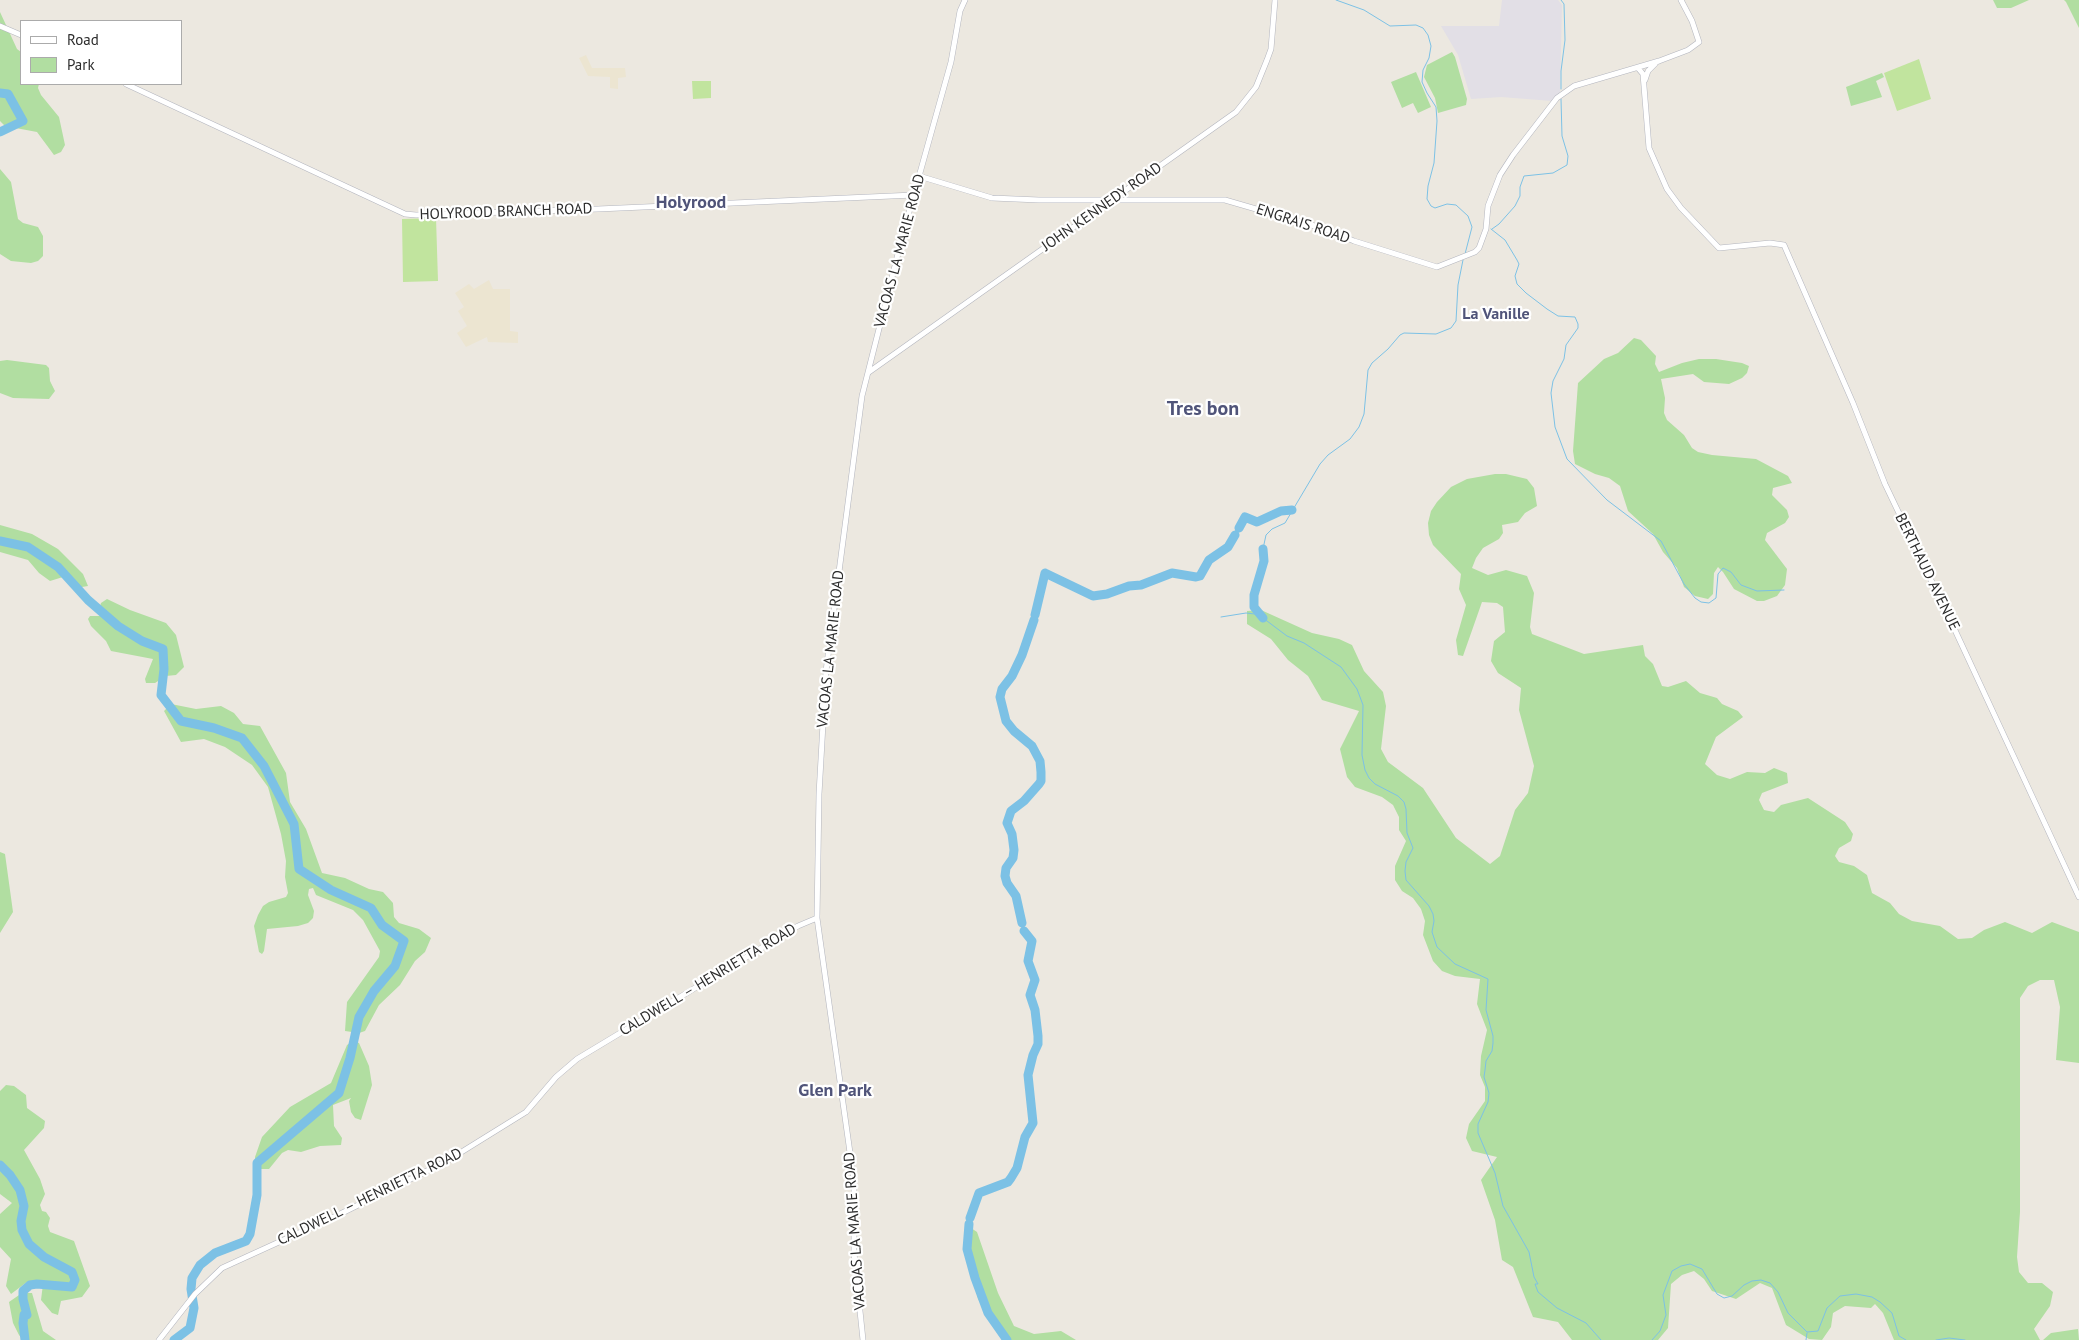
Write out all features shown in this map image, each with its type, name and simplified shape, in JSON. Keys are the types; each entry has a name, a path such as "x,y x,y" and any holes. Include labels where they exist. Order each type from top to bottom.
{"street":[{"name":"VACOAS LA MARIE ROAD","path":"863,1340 854,1253 854,1175 817,918 818,800 826,671 861,403 919,176 951,62 960,11 965,0"},
{"name":"JOHN KENNEDY ROAD","path":"868,372 1214,129 1242,106 1256,87 1271,49 1275,0"},
{"path":"1641,67 1688,50 1699,42 1696,31 1681,0"},
{"path":"2,26 20,35"},
{"path":"1644,83 1647,73 1659,61"},
{"name":"ENGRAIS ROAD","path":"919,176 992,198 1225,200 1325,229 1420,263 1437,267 1463,255 1475,252 1482,243 1488,206 1500,175 1557,98 1574,86 1641,67"},
{"path":"1641,67 1647,73"},
{"path":"1641,67 1644,83"},
{"name":"BERTHAUD AVENUE","path":"1644,83 1649,148 1667,189 1694,223 1718,248 1770,243 1784,245 1853,403 1885,484 1962,643 2079,896"},
{"name":"HOLYROOD BRANCH ROAD","path":"128,85 405,214 598,209 914,195"},
{"name":"CALDWELL – HENRIETTA ROAD","path":"159,1340 188,1302 215,1274 231,1264 447,1162 526,1112 556,1077 577,1059 798,926 817,918"}],"shaded area":[{"path":"1502,0 1558,0 1562,5 1560,92 1552,101 1501,97 1471,99 1458,55 1441,26 1499,26"},
{"path":"586,55 592,68 625,68 626,77 618,78 618,89 610,88 610,77 588,76 579,58"},
{"path":"489,280 493,289 510,289 510,331 518,332 518,343 488,342 487,337 466,347 457,333 467,326 458,311 464,307 455,293 469,284 474,289"}],"green space":[{"path":"1993,0 2029,0 2011,8 1997,8"},
{"path":"2064,0 2079,0 2079,28 2066,2"},
{"path":"0,12 17,49 20,51 20,85 39,85 41,95 59,117 65,145 61,152 54,155 37,132 5,126 0,121"},
{"path":"1452,52 1467,99 1466,105 1438,113 1435,98 1424,77 1427,65"},
{"path":"1919,59 1931,99 1897,111 1884,73"},
{"path":"1416,72 1431,107 1418,113 1413,103 1402,108 1391,82"},
{"path":"1882,73 1884,77 1876,81 1882,97 1851,106 1846,87"},
{"path":"692,81 711,81 711,98 693,99"},
{"path":"0,169 11,182 18,219 23,223 38,227 43,236 43,256 38,261 31,263 11,261 0,254"},
{"path":"436,218 438,281 403,282 402,219"},
{"path":"1634,338 1641,340 1656,356 1655,364 1659,372 1699,359 1716,359 1749,366 1747,373 1742,378 1729,384 1704,382 1693,374 1661,379 1665,398 1664,413 1667,420 1684,435 1692,448 1698,452 1756,459 1788,476 1792,483 1773,488 1772,495 1787,510 1789,517 1785,523 1767,533 1765,540 1787,569 1785,585 1777,596 1764,601 1757,601 1734,589 1718,567 1714,573 1713,594 1708,599 1695,596 1684,587 1677,568 1663,552 1653,534 1628,511 1620,486 1609,478 1595,474 1575,464 1573,451 1578,383 1604,359 1618,353"},
{"path":"7,360 46,365 49,368 50,381 55,391 49,399 13,398 0,393 0,361"},
{"path":"1506,474 1527,479 1534,488 1537,506 1525,513 1518,522 1502,525 1503,533 1499,539 1483,548 1472,568 1488,575 1506,570 1527,576 1534,593 1530,627 1532,634 1584,654 1643,645 1645,656 1653,664 1662,686 1668,687 1686,681 1700,693 1717,698 1722,704 1738,711 1743,717 1716,737 1705,764 1717,775 1730,779 1747,772 1765,773 1774,768 1787,773 1788,783 1762,793 1759,800 1764,810 1774,812 1781,805 1808,798 1845,822 1853,834 1851,841 1839,848 1835,856 1839,862 1854,866 1867,875 1872,893 1890,903 1899,914 1912,921 1940,926 1958,939 1972,938 1984,930 2005,922 2032,933 2052,922 2079,932 2079,1063 2056,1060 2060,1007 2054,980 2040,980 2028,986 2020,998 2020,1212 2017,1257 2019,1272 2028,1283 2042,1283 2053,1292 2050,1306 2034,1329 2040,1340 1894,1340 1883,1313 1875,1304 1871,1308 1845,1306 1833,1313 1831,1327 1822,1340 1809,1339 1786,1325 1772,1288 1760,1283 1736,1299 1712,1291 1704,1279 1694,1271 1682,1275 1671,1284 1668,1328 1658,1340 1572,1340 1558,1322 1533,1317 1513,1267 1502,1260 1495,1220 1481,1180 1497,1157 1472,1151 1466,1138 1469,1124 1485,1101 1485,1087 1480,1075 1481,1056 1487,1030 1477,1004 1480,979 1455,976 1442,971 1433,961 1423,935 1425,921 1421,909 1413,898 1402,891 1395,880 1395,866 1406,841 1399,830 1399,817 1393,805 1382,797 1355,787 1347,777 1340,749 1359,711 1322,700 1308,676 1288,660 1271,639 1247,624 1247,611 1261,610 1312,633 1339,639 1352,645 1364,671 1383,692 1386,706 1381,749 1388,762 1423,788 1456,838 1490,864 1500,856 1515,810 1528,793 1534,766 1519,710 1521,688 1498,673 1491,661 1494,641 1505,632 1503,607 1497,603 1482,602 1463,656 1458,655 1456,640 1466,605 1459,589 1461,574 1433,545 1429,535 1428,523 1431,511 1451,487 1467,479"},
{"path":"0,525 32,534 58,549 83,574 88,586 76,588 63,577 50,581 39,573 28,560 0,552"},
{"path":"107,599 130,610 166,623 176,635 184,667 176,675 166,676 155,683 146,683 145,679 153,659 111,651 106,641 91,626 88,619 90,616 101,616 99,610 101,603"},
{"path":"171,704 196,709 221,706 234,713 243,724 260,726 286,773 290,802 306,829 322,873 345,878 369,889 383,892 393,903 394,917 399,923 419,929 431,938 425,952 415,961 400,985 379,1005 365,1031 359,1033 345,1031 347,1002 379,957 380,951 363,920 353,910 316,895 313,888 309,889 308,895 314,911 313,918 308,923 298,926 267,929 264,951 262,954 259,952 254,926 258,915 263,906 269,902 286,897 288,893 285,877 286,861 281,834 268,787 252,765 225,747 204,739 181,742 164,711"},
{"path":"0,852 5,854 13,912 0,933"},
{"path":"353,1041 359,1043 369,1066 372,1085 361,1120 355,1118 351,1112 349,1101 351,1098 333,1105 334,1126 342,1138 341,1145 320,1146 301,1152 288,1150 282,1153 269,1169 256,1169 255,1157 262,1137 290,1107 331,1083 347,1045"},
{"path":"6,1085 14,1086 26,1095 27,1108 45,1121 44,1128 24,1150 40,1179 45,1194 40,1205 42,1211 46,1212 50,1218 48,1226 50,1232 74,1241 90,1286 82,1297 61,1301 58,1315 52,1313 41,1300 43,1284 27,1282 11,1294 6,1286 11,1259 0,1247 0,1214 12,1203 0,1194 0,1091"},
{"path":"971,1228 977,1232 998,1293 1014,1326 1034,1334 1061,1331 1076,1340 1002,1340 978,1299 965,1242 966,1234"},
{"path":"22,1293 32,1293 43,1331 56,1340 23,1340 19,1335 13,1323 9,1302"},
{"path":"2078,1329 2079,1340 2043,1340 2051,1333"}],"waterway":[{"path":"1336,0 1364,10 1390,26 1416,25 1423,28 1428,35 1431,46 1429,58 1423,70 1422,82 1436,107 1437,121 1434,163 1427,199 1431,206 1435,208 1447,204 1456,205 1468,216 1472,227 1465,254"},
{"path":"1561,0 1564,4 1565,40 1561,89"},
{"path":"0,93 8,94 23,121 0,132"},
{"path":"1492,229 1515,206 1520,196 1520,187 1524,176 1553,173 1567,165 1568,156 1562,136 1561,99"},
{"path":"1491,229 1505,240 1519,264 1515,276 1517,284 1547,309 1558,316 1575,317 1578,324 1578,328 1566,345 1564,359 1553,381 1551,393 1555,427 1567,459 1607,500 1661,541 1684,584 1695,598 1701,602 1709,603 1716,598 1718,574 1723,568 1731,572 1741,585 1757,591 1784,590"},
{"path":"1263,549 1266,535 1272,529 1285,523 1320,464 1328,455 1350,439 1359,427 1364,414 1368,370 1372,363 1400,335 1404,333 1436,334 1451,328 1456,321 1458,285 1463,260"},
{"path":"1239,528 1245,517 1257,522 1281,511 1292,510"},
{"path":"1035,615 1045,573 1093,596 1107,594 1129,586 1141,585 1172,573 1196,577 1200,576 1209,560 1228,547 1235,535"},
{"path":"0,541 28,547 58,567 88,600 118,626 142,641 163,649 164,669 161,695 181,721 214,728 242,738 264,766 294,824 299,869 331,890 371,908 382,925 404,941 395,966 374,991 359,1017 350,1058 339,1093 257,1163 257,1195 250,1234 246,1241 215,1253 200,1265 192,1278 191,1289 194,1308 190,1328 174,1340"},
{"path":"1263,549 1264,561 1254,595 1254,607 1263,618"},
{"path":"1221,617 1246,613 1255,614 1263,618 1287,636 1304,643 1341,667 1357,689 1363,705 1362,755 1365,770 1375,784 1398,796 1404,802 1406,809 1407,833 1413,848 1406,862 1406,880 1429,906 1433,914 1432,932 1437,947 1455,964 1488,979 1486,1010 1493,1043 1492,1051 1486,1061 1484,1077 1489,1093 1488,1102 1478,1124 1478,1133 1495,1173 1503,1206 1529,1252 1534,1277 1538,1284 1535,1284 1538,1292 1557,1308 1586,1323 1601,1340"},
{"path":"1022,923 1016,896 1007,883 1005,876 1006,868 1013,858 1014,850 1012,834 1007,823 1011,811 1024,801 1041,781 1040,761 1032,746 1014,731 1006,721 1000,697 1002,689 1012,676 1022,655 1034,620"},
{"path":"970,1218 979,1193 1008,1182 1011,1178 1017,1168 1025,1137 1033,1123 1028,1075 1038,1044 1038,1036 1035,1010 1030,995 1035,980 1028,961 1032,941 1024,931"},
{"path":"0,1165 10,1175 20,1190 24,1206 21,1221 22,1230 29,1244 44,1257 72,1272 75,1280 72,1287 37,1284 30,1285 23,1291 27,1315 24,1315 23,1323 25,1340"},
{"path":"969,1224 967,1249 975,1278 988,1313 1007,1340"},
{"path":"1652,1340 1660,1331 1666,1315 1663,1295 1672,1271 1690,1264 1702,1269 1717,1294 1724,1298 1732,1296 1744,1285 1752,1281 1761,1280 1770,1283 1778,1292 1788,1313 1807,1332 1818,1331 1827,1308 1840,1296 1856,1294 1872,1297 1892,1313 1899,1336 1906,1340"},
{"path":"1806,1340 1807,1333"},
{"path":"1936,1340 1949,1338 1965,1340"}],"district":[{"name":"Holyrood","path":"691,203"},
{"name":"La Vanille","path":"1496,314"},
{"name":"Tres bon","path":"1203,409"},
{"name":"Glen Park","path":"835,1091"}]}
